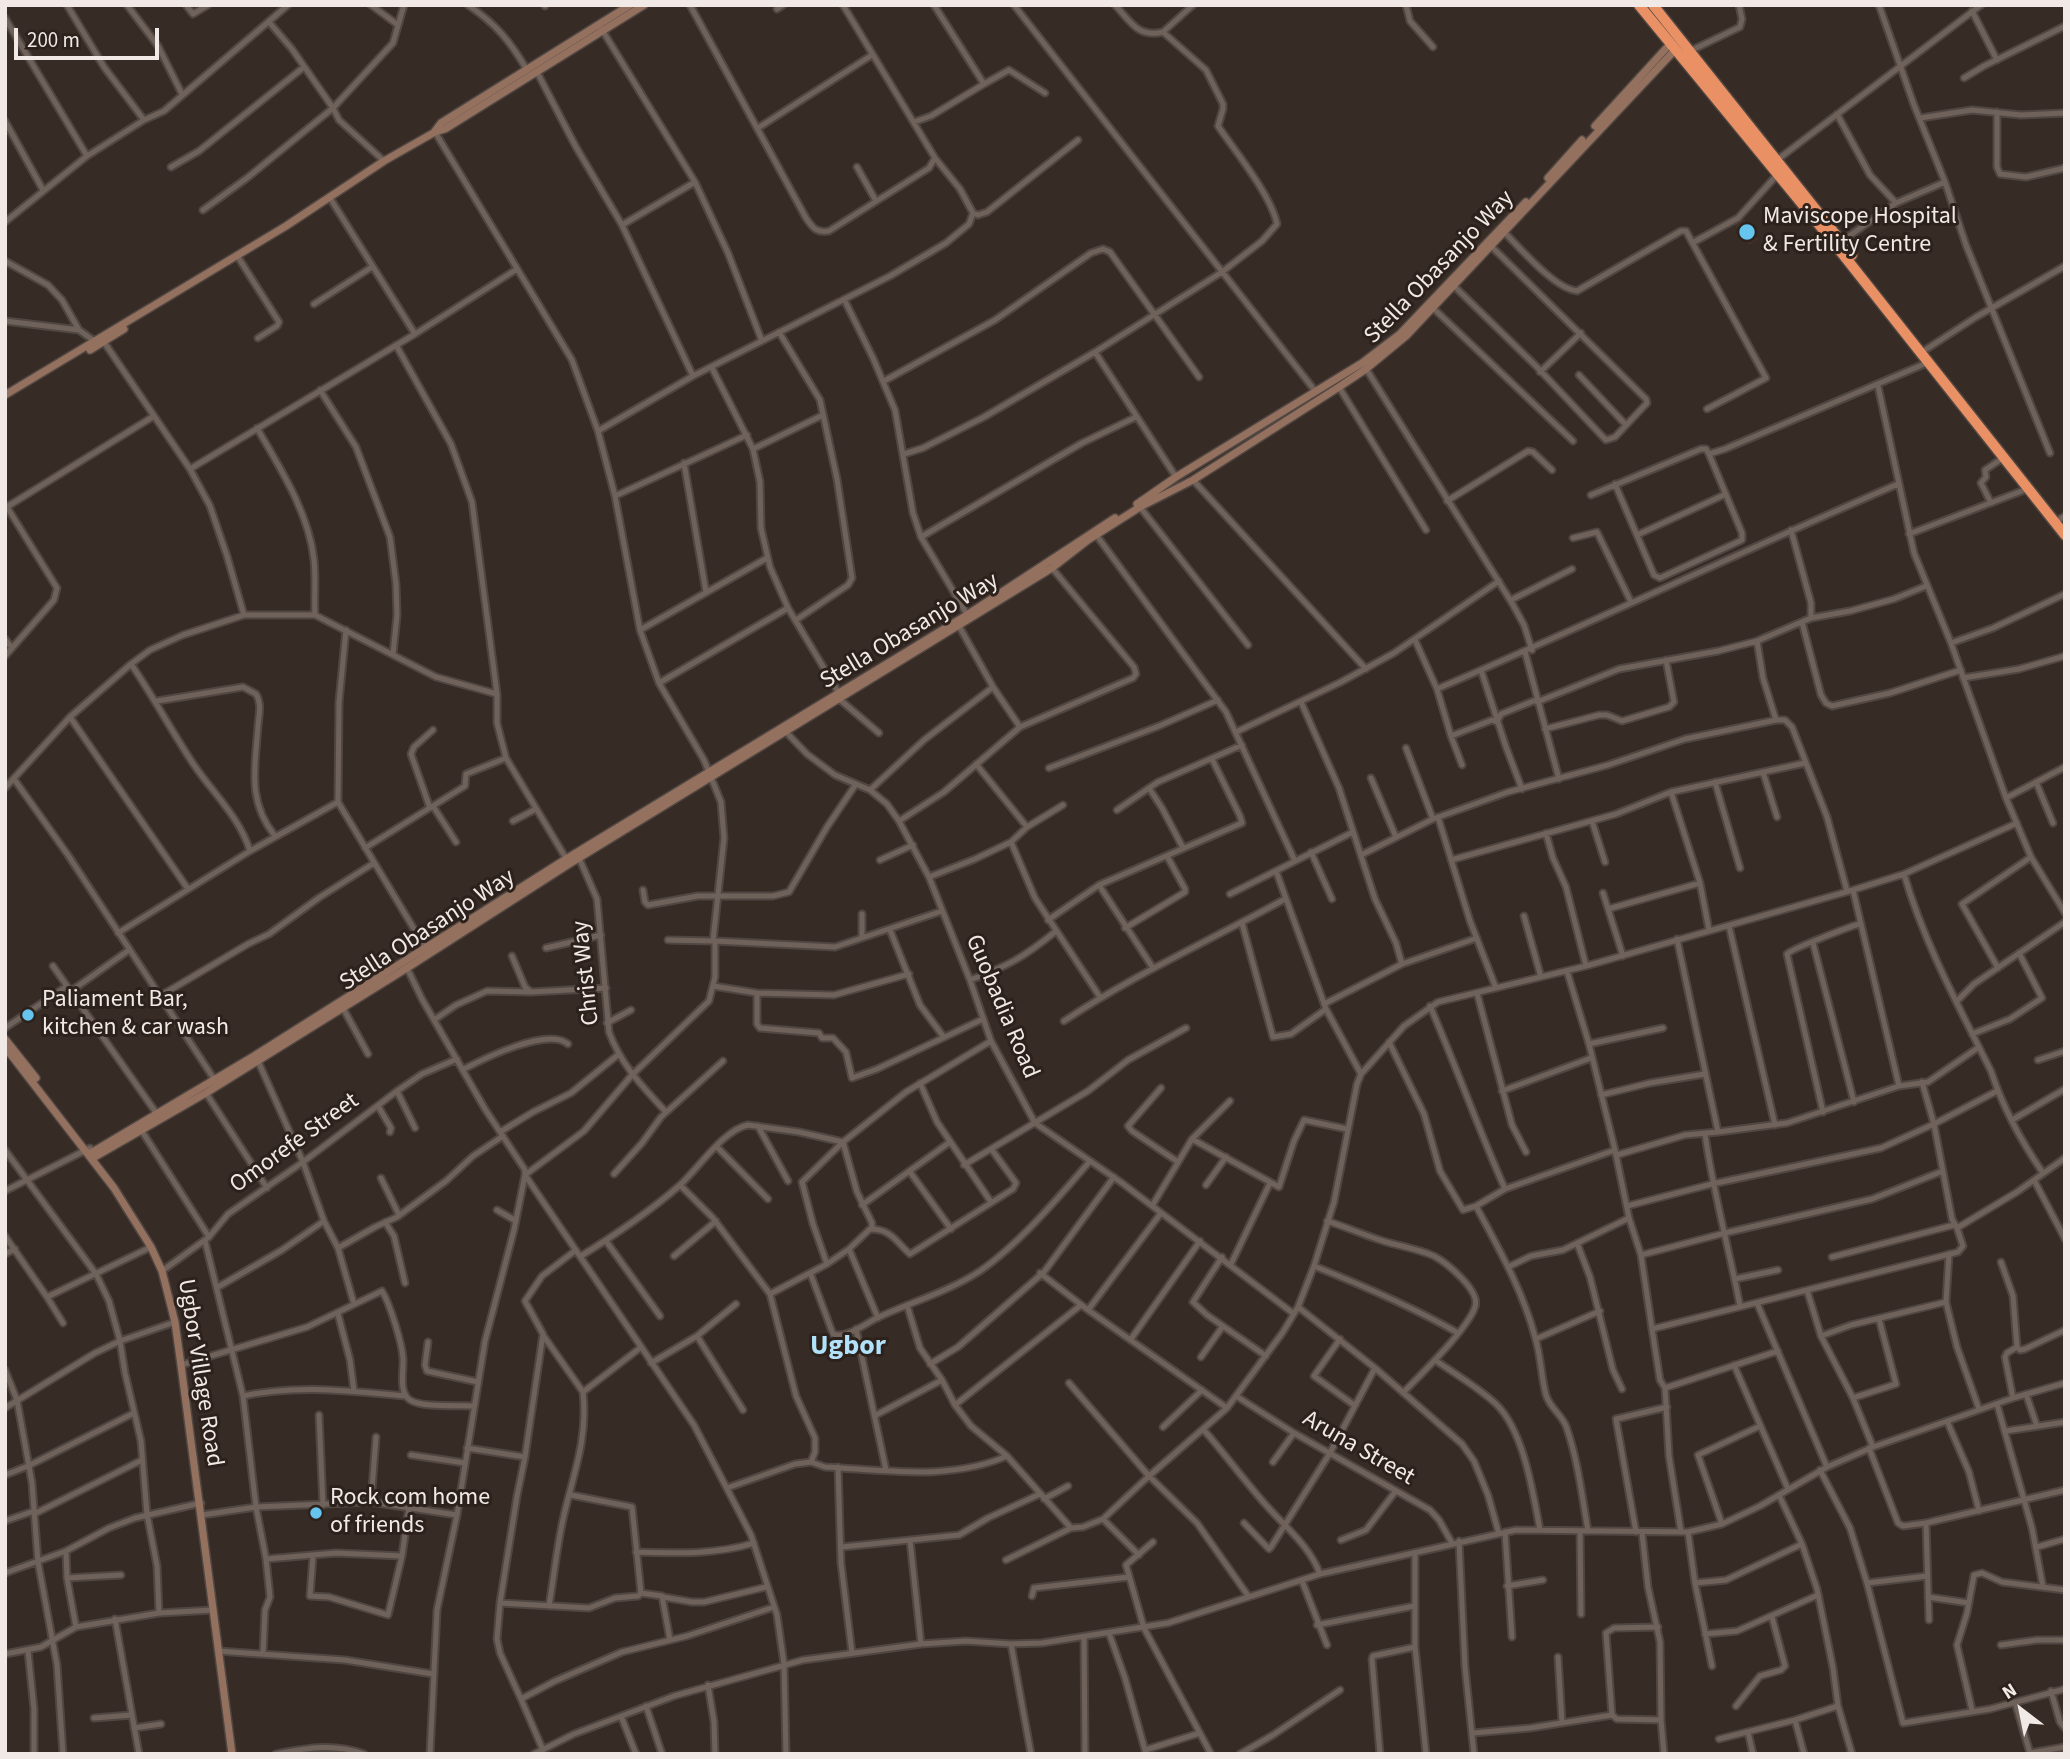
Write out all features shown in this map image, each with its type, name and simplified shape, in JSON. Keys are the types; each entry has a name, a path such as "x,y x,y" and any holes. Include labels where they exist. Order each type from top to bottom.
{"highway":[{"path":"1639,5 2063,520"},
{"path":"1653,5 1842,241 1929,362 2065,535"}],"street":[{"path":"67,5 104,67 144,120"},
{"path":"127,5 158,47 182,94"},
{"path":"186,5 193,14 208,5"},
{"path":"5,222 87,156 144,120 164,111 288,5"},
{"path":"370,5 398,25"},
{"path":"203,210 333,108 393,43 404,5"},
{"path":"468,5 490,20 508,40 527,70"},
{"path":"99,343 384,162 435,132 445,129 537,72 631,5"},
{"path":"435,132 441,123 527,70 644,5"},
{"path":"690,5 806,218 817,231 829,231 929,168 935,158"},
{"path":"777,9 783,5"},
{"path":"844,5 935,158 960,189 973,213 978,215 987,212 1077,140"},
{"path":"934,5 984,84"},
{"path":"1014,5 1316,393"},
{"path":"1115,5 1141,32 1149,35 1163,32 1192,5"},
{"path":"1406,5 1410,21 1433,47"},
{"path":"1690,51 1740,27 1742,19 1739,5"},
{"path":"1879,5 1966,245 2050,453"},
{"path":"1777,160 1981,5"},
{"path":"1972,11 1997,60"},
{"path":"5,18 87,156"},
{"path":"269,22 292,49 339,120 384,162"},
{"path":"1964,78 2065,26"},
{"path":"601,28 695,182 728,253 762,341"},
{"path":"904,454 923,448 984,417 1096,352 1222,272 1262,242 1277,224 1258,184 1218,126 1223,104 1206,70 1163,32"},
{"path":"772,736 968,617 1176,477 1364,366 1400,334 1470,262 1672,47"},
{"name":"Stella Obasanjo Way","path":"91,1153 206,1093 216,1082 258,1061 407,968 427,951 568,861 579,858 772,736 785,732 839,696 959,626 968,617 1052,568 1083,542 1097,536 1140,506 1193,480 1339,387 1364,366 1395,346 1433,308 1505,233 1672,47"},
{"path":"758,128 872,55"},
{"path":"171,167 199,150 304,67"},
{"path":"914,122 931,116 1009,70 1045,93"},
{"path":"537,72 576,147 622,225 693,376"},
{"path":"1920,118 1972,110 2065,113"},
{"path":"1997,112 1997,167 2000,174 2026,177 2065,168"},
{"path":"1837,114 1870,175 1896,203"},
{"path":"5,121 43,190"},
{"path":"435,132 572,360 597,431 615,496 640,630 659,683 710,775 721,802 724,838 722,875 714,941 713,986 709,1001 632,1075 584,1131 525,1175"},
{"path":"856,167 876,201"},
{"path":"1694,242 1738,218 1777,175"},
{"path":"622,225 695,182"},
{"path":"1842,241 1896,203 1945,182"},
{"path":"330,198 415,334"},
{"path":"597,431 693,376 844,299 946,243 970,224 973,213"},
{"path":"1505,233 1558,282 1572,291 1577,291 1681,231 1686,231 1766,378 1707,410"},
{"path":"5,397 99,343 238,257 251,246"},
{"path":"1454,286 1606,440 1615,437 1647,401 1492,247"},
{"path":"884,381 995,320 1097,250 1103,249 1110,252 1199,377"},
{"path":"238,257 279,322 258,338"},
{"path":"5,261 48,285 62,300 79,330"},
{"path":"1923,352 2065,266"},
{"path":"314,304 372,267"},
{"path":"190,469 415,334 517,269"},
{"path":"844,299 884,381 895,410 913,513 922,537 968,617"},
{"path":"1433,308 1573,441"},
{"path":"5,321 79,330 99,343 154,416 190,469 210,506 228,556 244,615"},
{"path":"779,332 820,400 837,479 852,578 848,585 796,621"},
{"path":"1541,372 1581,333"},
{"path":"396,345 451,444 472,502 497,694 497,723 506,758 568,861 710,775"},
{"path":"1096,352 1176,477"},
{"path":"1709,454 1878,386 1929,362"},
{"path":"1364,366 1499,580 1524,625 1537,701 1559,779"},
{"path":"712,368 753,449 760,482 761,528 767,558 788,608 839,696 879,733"},
{"path":"1579,375 1626,425"},
{"path":"1878,386 1909,534 1926,586 1951,643 2006,797 2031,857 2065,913"},
{"path":"1339,387 1426,530"},
{"path":"320,390 356,447 390,537 396,594 393,654"},
{"path":"753,449 824,415"},
{"path":"5,656 54,600 57,593 57,588 6,508 154,416"},
{"path":"922,537 1082,443 1136,417"},
{"path":"257,428 286,481 304,523 314,558 315,615"},
{"path":"615,496 747,435"},
{"path":"1591,495 1615,484 1701,449 1706,449 1742,533 1742,540 1660,578 1654,575 1615,484"},
{"path":"1447,501 1528,451 1552,470"},
{"path":"1991,503 1981,483 1986,477 1985,470 2003,458"},
{"path":"684,463 706,592"},
{"path":"1193,480 1366,669"},
{"path":"1437,690 1898,484"},
{"path":"1909,534 2027,489"},
{"path":"1637,534 1726,494"},
{"path":"1140,506 1248,645"},
{"path":"1791,530 1811,603 1811,618"},
{"path":"1573,538 1594,532 1599,535 1630,602"},
{"path":"1097,536 1218,700 1236,732 1295,861"},
{"path":"640,630 767,558"},
{"path":"899,821 944,792 1020,727 1133,678 1136,674 1052,568"},
{"path":"1511,600 1572,569"},
{"path":"1236,732 1366,669 1415,640 1499,580"},
{"path":"1497,722 1501,714 1619,669 1757,641 1811,618 1850,611 1926,586"},
{"path":"1951,643 1993,628 2065,594"},
{"path":"659,683 788,608"},
{"path":"5,788 70,717 150,650 183,635 244,615 315,615 436,677 497,694"},
{"path":"1802,622 1821,695 1826,703 1832,706 1890,692 1961,670"},
{"path":"959,626 993,687 1020,727"},
{"path":"53,966 159,1117 427,951 338,802 339,702 346,630"},
{"path":"5,639 12,648"},
{"path":"1415,640 1437,690 1462,765"},
{"path":"1757,641 1763,678 1776,720"},
{"path":"1963,678 2019,669 2065,656"},
{"path":"1545,729 1599,715 1622,721 1669,707 1674,702 1666,660"},
{"path":"131,664 157,701 193,764 246,836 250,851"},
{"path":"1481,670 1522,789"},
{"path":"157,701 243,687 256,694 260,705 255,796 265,821 275,836"},
{"path":"870,790 924,740 993,687"},
{"path":"1049,768 1218,700"},
{"path":"1301,702 1339,788 1375,899 1396,943 1402,964"},
{"path":"70,717 188,890"},
{"path":"1451,736 1492,720 1497,722"},
{"path":"1361,855 1435,818 1522,789 1608,765 1685,739 1785,720 1792,727 1827,817 1850,890 1899,1086"},
{"path":"433,730 414,747 411,754 432,807 456,842"},
{"name":"Guobadia Road","path":"785,732 835,775 870,790 887,804 899,821 929,877 991,1041 1035,1123 1114,1177 1294,1314"},
{"path":"1117,810 1158,782 1242,745"},
{"path":"1406,748 1451,860 1476,938 1496,988"},
{"path":"365,848 465,786 466,774 506,758"},
{"path":"1048,920 1099,885 1242,823 1212,759"},
{"path":"1451,860 1616,814 1671,792 1805,763"},
{"path":"976,764 1027,827"},
{"path":"2006,797 2065,767"},
{"path":"1763,772 1777,817"},
{"path":"1371,778 1396,837"},
{"path":"14,779 68,855 216,1082"},
{"path":"1715,782 1740,868"},
{"path":"2036,782 2053,823"},
{"path":"643,890 648,905 718,895 773,896 789,892 856,784"},
{"path":"1149,788 1163,808 1183,848"},
{"path":"1671,792 1700,883 1709,930"},
{"path":"118,933 275,836 338,802"},
{"path":"929,877 1010,842 1027,827 1063,805"},
{"path":"513,821 536,808"},
{"path":"1592,821 1605,862"},
{"path":"1006,1560 1071,1528 1083,1527 1103,1518 1227,1408 1266,1356 1298,1307 1314,1266 1341,1168 1361,1074 1411,1019 1437,1002 1623,956 1903,874 2017,823"},
{"path":"1230,894 1353,832"},
{"path":"1546,833 1553,858 1566,887 1586,966"},
{"path":"1010,842 1035,898 1100,997"},
{"path":"880,860 913,845"},
{"path":"1311,852 1332,899"},
{"path":"1125,928 1185,892 1167,856"},
{"path":"1998,968 1962,904 2031,857"},
{"name":"Christ Way","path":"579,858 597,899 607,1023 619,1054 632,1075 666,1112"},
{"path":"160,996 269,934 374,863"},
{"path":"1276,871 1325,1007 1361,1074"},
{"path":"1903,874 1928,944 1991,1071 1997,1091 2043,1173"},
{"path":"1608,909 1700,883"},
{"path":"1099,885 1153,968"},
{"path":"1603,893 1623,956"},
{"path":"1064,1021 1100,997 1285,899"},
{"path":"668,940 835,947 942,911"},
{"path":"862,914 862,937"},
{"path":"1524,916 1541,977"},
{"path":"1957,1001 1998,968 2065,922"},
{"path":"1242,923 1273,1037 1291,1034 1325,1007 1402,964 1476,938"},
{"path":"1823,1112 1787,954 1791,949 1859,924"},
{"path":"1729,926 1775,1125"},
{"path":"890,930 920,1005 943,1036"},
{"path":"970,980 1004,968 1024,957 1055,932"},
{"path":"546,947 601,935"},
{"path":"1677,939 1718,1132"},
{"path":"1812,943 1854,1102"},
{"path":"5,1028 129,950"},
{"path":"1972,1034 2010,1019 2042,998 2019,953"},
{"path":"512,956 525,987 531,992"},
{"path":"407,968 457,1059 526,1170 516,1221 492,1306 457,1515 434,1625 430,1754"},
{"path":"1567,971 1589,1044 1629,1218 1641,1255 1660,1380 1665,1388 1669,1456 1712,1666"},
{"path":"713,986 757,993 834,995 909,974"},
{"path":"435,1020 456,1005 487,991 531,992 606,988"},
{"path":"757,993 757,1024 760,1028 806,1031 819,1033 822,1038 833,1038 846,1052 852,1078 983,1019"},
{"path":"1477,993 1512,1125 1526,1152"},
{"path":"1430,1006 1476,1124 1505,1189"},
{"path":"343,1008 368,1054"},
{"path":"607,1023 631,1010"},
{"path":"964,1165 1088,1091 1128,1060 1186,1028"},
{"path":"1589,1044 1663,1028"},
{"name":"Ugbor Village Road","path":"5,1038 91,1153 151,1247 162,1271 175,1322 232,1754"},
{"path":"464,1069 498,1053 527,1044 554,1038 568,1044"},
{"path":"827,1264 802,1182 843,1142 920,1083 991,1041"},
{"path":"1389,1042 1423,1114 1440,1171 1463,1210 1476,1206 1505,1189 1616,1153 1685,1135 1775,1125 1899,1086 1934,1079 1979,1047"},
{"name":"Ugbor Village Road","path":"5,1047 91,1153"},
{"path":"2038,1060 2065,1051"},
{"path":"338,1248 399,1215 446,1181 502,1134 533,1112 571,1093 619,1054"},
{"path":"1502,1091 1591,1058"},
{"name":"Omorefe Street","path":"162,1271 207,1239 228,1214 397,1091 422,1074 457,1059"},
{"path":"258,1061 303,1162 324,1221 338,1248 354,1304"},
{"path":"614,1174 666,1112 723,1061"},
{"path":"1601,1095 1705,1074"},
{"path":"1652,1329 1962,1249 1922,1082"},
{"path":"920,1083 937,1122 991,1202"},
{"path":"1161,1088 1128,1126 1178,1162"},
{"path":"2012,1120 2065,1089"},
{"path":"397,1091 415,1128"},
{"path":"1628,1206 1712,1184 1881,1148 1997,1091"},
{"path":"206,1093 267,1188"},
{"path":"1152,1206 1192,1139 1230,1101"},
{"path":"378,1106 391,1128 390,1132"},
{"path":"1192,1139 1279,1187 1294,1141 1304,1121 1348,1129"},
{"path":"581,1256 606,1241 680,1185 741,1126 758,1126 843,1142"},
{"path":"758,1126 788,1181"},
{"path":"140,1128 207,1239 230,1349 243,1396 256,1507 266,1559 270,1597 265,1610 263,1654"},
{"path":"1705,1134 1712,1184 1740,1306"},
{"path":"843,1142 862,1205 873,1228"},
{"path":"862,1205 950,1142"},
{"path":"717,1147 768,1199"},
{"path":"5,1150 96,1273 109,1301 120,1341 142,1460 147,1514 157,1566 159,1613"},
{"path":"873,1228 896,1238 910,1254 951,1230 1016,1185 992,1150"},
{"path":"5,1191 26,1179 91,1153"},
{"path":"1206,1185 1226,1157"},
{"path":"1832,1257 1956,1226 2034,1180 2065,1158"},
{"path":"811,1275 833,1334 839,1336 980,1271 1054,1203 1090,1161"},
{"path":"1641,1255 1872,1199 1943,1171"},
{"path":"910,1172 951,1230"},
{"path":"525,1175 694,1426 754,1543 774,1607 785,1664 786,1754"},
{"path":"930,1364 958,1347 1044,1272 1114,1177"},
{"path":"381,1178 399,1215"},
{"path":"2034,1180 2065,1239"},
{"path":"1231,1264 1270,1183"},
{"path":"680,1185 716,1221 770,1294 796,1396 815,1438 815,1452 811,1462"},
{"path":"1476,1206 1508,1267 1528,1314 1536,1339 1546,1396 1566,1427 1577,1466 1588,1531"},
{"path":"497,1210 516,1221"},
{"path":"1088,1311 1161,1213"},
{"path":"1508,1267 1531,1256 1563,1250 1629,1218"},
{"path":"218,1287 282,1251 324,1221"},
{"path":"674,1256 716,1221"},
{"path":"385,1222 394,1236 405,1283"},
{"path":"1327,1222 1432,1255 1449,1265 1475,1298 1475,1310 1458,1334 1403,1393"},
{"path":"770,1294 811,1275 849,1249 873,1228"},
{"path":"5,1236 62,1323"},
{"path":"606,1241 660,1316"},
{"path":"1131,1339 1200,1241"},
{"path":"1577,1243 1600,1311 1613,1370 1622,1389"},
{"path":"47,1297 151,1247"},
{"path":"5,1254 15,1249"},
{"path":"849,1249 878,1318"},
{"path":"549,1606 564,1513 583,1445 585,1409 583,1392 543,1334 525,1300 542,1276 576,1250"},
{"path":"1949,1254 1947,1302 1957,1347 1979,1409"},
{"path":"1222,1257 1193,1302 1207,1315 1266,1356"},
{"path":"2001,1262 2013,1296 2017,1347"},
{"path":"1314,1266 1379,1292 1458,1334"},
{"path":"1734,1279 1778,1270"},
{"path":"1040,1273 1088,1311 1227,1408"},
{"path":"1807,1290 1821,1336 1853,1398 1898,1523 1903,1526 1926,1523 2065,1490"},
{"path":"181,1365 307,1327 338,1314 379,1291 384,1293 403,1356 403,1390 410,1401 474,1406"},
{"path":"1821,1336 1851,1325 1947,1302"},
{"path":"1757,1303 1826,1466"},
{"path":"651,1363 697,1336 736,1304"},
{"path":"908,1305 920,1348 955,1405 971,1426 1007,1456 1071,1528"},
{"path":"955,1405 1081,1305"},
{"path":"1298,1307 1375,1368 1462,1444 1474,1461 1502,1533 1512,1637"},
{"path":"1536,1339 1600,1311"},
{"path":"338,1314 350,1360 354,1391"},
{"path":"1853,1398 1896,1384 1879,1319"},
{"path":"5,1408 95,1353 120,1341 175,1322"},
{"path":"1200,1357 1223,1326"},
{"path":"856,1329 886,1470"},
{"path":"2017,1347 2020,1350 2025,1349 2065,1330"},
{"path":"543,1334 500,1603 497,1639 500,1653 543,1750"},
{"path":"697,1336 743,1409"},
{"path":"1340,1339 1314,1376 1354,1405"},
{"path":"428,1342 425,1365 427,1371 478,1382"},
{"path":"2013,1398 2006,1357 2007,1353 2017,1347"},
{"path":"583,1392 640,1348"},
{"path":"1665,1388 1778,1351"},
{"path":"1435,1360 1498,1405 1517,1440 1531,1484 1540,1530"},
{"path":"1734,1365 1788,1489"},
{"path":"1244,1523 1269,1549 1330,1453 1375,1368"},
{"path":"5,1370 18,1400 28,1466 38,1562 57,1665 63,1754"},
{"path":"876,1415 942,1380"},
{"path":"1069,1383 1149,1476 1198,1523 1249,1597"},
{"path":"534,1754 549,1745 646,1706 708,1685 785,1664 921,1644 966,1641 1011,1644 1144,1628 1168,1623 1320,1574 1502,1533 1540,1530 1685,1532 1722,1524 1826,1466 1871,1447 1979,1409 2065,1383"},
{"path":"243,1396 311,1388 406,1396"},
{"path":"1163,1427 1202,1390"},
{"path":"2026,1394 2037,1426"},
{"name":"Aruna Street","path":"1236,1396 1294,1433 1430,1510 1456,1542"},
{"path":"1997,1404 2037,1547 2043,1587"},
{"path":"1664,1754 1658,1627 1616,1419 1667,1407"},
{"path":"5,1475 134,1413"},
{"path":"319,1415 323,1505"},
{"path":"1947,1421 1969,1472 1979,1511"},
{"path":"2006,1431 2065,1422"},
{"path":"1722,1524 1698,1455 1760,1426"},
{"path":"1203,1429 1316,1561 1320,1574"},
{"path":"1273,1462 1294,1433"},
{"path":"371,1502 376,1437"},
{"path":"467,1448 525,1457"},
{"path":"411,1455 465,1463"},
{"path":"727,1488 789,1466 811,1462 825,1466 937,1472 964,1470 1007,1456"},
{"path":"5,1521 34,1513 142,1460"},
{"path":"838,1467 845,1597 852,1653"},
{"path":"1820,1470 1850,1528 1903,1723 1990,1709 2065,1689"},
{"path":"842,1547 959,1535 988,1518 1068,1486"},
{"path":"1341,1540 1366,1530 1395,1492"},
{"path":"1779,1494 1802,1544 1818,1595 1838,1706 1852,1754"},
{"path":"571,1495 632,1507 641,1593"},
{"path":"202,1514 256,1507 371,1502 457,1515"},
{"path":"5,1573 66,1551 109,1528 147,1514 201,1503"},
{"path":"313,1556 310,1596 329,1597 388,1615 402,1556 409,1507"},
{"path":"1103,1518 1139,1555"},
{"path":"1926,1523 1929,1619"},
{"path":"1580,1531 1581,1614"},
{"path":"2037,1547 2065,1539"},
{"path":"911,1540 921,1644"},
{"path":"1153,1542 1126,1565 1129,1577 1144,1628 1210,1754"},
{"path":"1456,1542 1474,1754"},
{"path":"636,1552 722,1552 754,1543"},
{"path":"1695,1583 1727,1580 1802,1544"},
{"path":"66,1551 76,1627"},
{"path":"266,1559 336,1553 402,1556"},
{"path":"1415,1553 1415,1647 1426,1754"},
{"path":"1972,1710 1957,1644 1976,1574 1982,1573 2002,1582 2065,1590"},
{"path":"68,1578 121,1575"},
{"path":"1867,1583 1927,1576"},
{"path":"1032,1596 1034,1588 1129,1577"},
{"path":"1507,1586 1543,1580"},
{"path":"1302,1581 1327,1645"},
{"path":"500,1603 589,1608 615,1598 641,1593 704,1602 766,1587"},
{"path":"1705,1634 1737,1631 1818,1595"},
{"path":"663,1597 670,1640"},
{"path":"1928,1597 1969,1603"},
{"path":"1317,1625 1415,1606"},
{"path":"521,1699 622,1652 670,1640 774,1607"},
{"path":"5,1654 41,1647 76,1627 159,1613 213,1611"},
{"path":"1736,1706 1759,1676 1781,1670 1785,1666 1772,1617"},
{"path":"115,1619 139,1754"},
{"path":"1612,1715 1606,1633 1615,1628 1658,1627"},
{"path":"1109,1633 1125,1678 1145,1751 1200,1733"},
{"path":"1084,1637 1085,1754"},
{"path":"2001,1645 2037,1640 2065,1640"},
{"path":"1011,1644 1031,1754"},
{"path":"1380,1754 1372,1660 1374,1656 1415,1647"},
{"path":"28,1651 34,1709 34,1754"},
{"path":"218,1651 345,1660 433,1674"},
{"path":"1558,1657 1562,1722"},
{"path":"708,1685 714,1722 715,1754"},
{"path":"1240,1754 1340,1690"},
{"path":"2051,1691 2060,1722 2065,1728"},
{"path":"2015,1702 2029,1753 2065,1747"},
{"path":"646,1706 662,1754"},
{"path":"1719,1739 1838,1706"},
{"path":"94,1718 132,1715"},
{"path":"1473,1733 1612,1715 1617,1719 1661,1720"},
{"path":"621,1716 636,1754"},
{"path":"1795,1720 1804,1754"},
{"path":"134,1728 161,1724"},
{"path":"1748,1732 1753,1754"},
{"path":"549,1745 552,1754"},
{"path":"276,1754 337,1746 364,1754"}],"shaded area":[{"name":"Maviscope Hospital & Fertility Centre","path":"1744,219 1758,239 1749,245 1735,225"}],"place":[{"name":"Maviscope Hospital & Fertility Centre","path":"1747,232"},
{"name":"Paliament Bar, kitchen & car wash","path":"28,1015"},
{"name":"Rock com home of friends","path":"316,1513"}],"district":[{"name":"Ugbor","path":"848,1348"}]}
